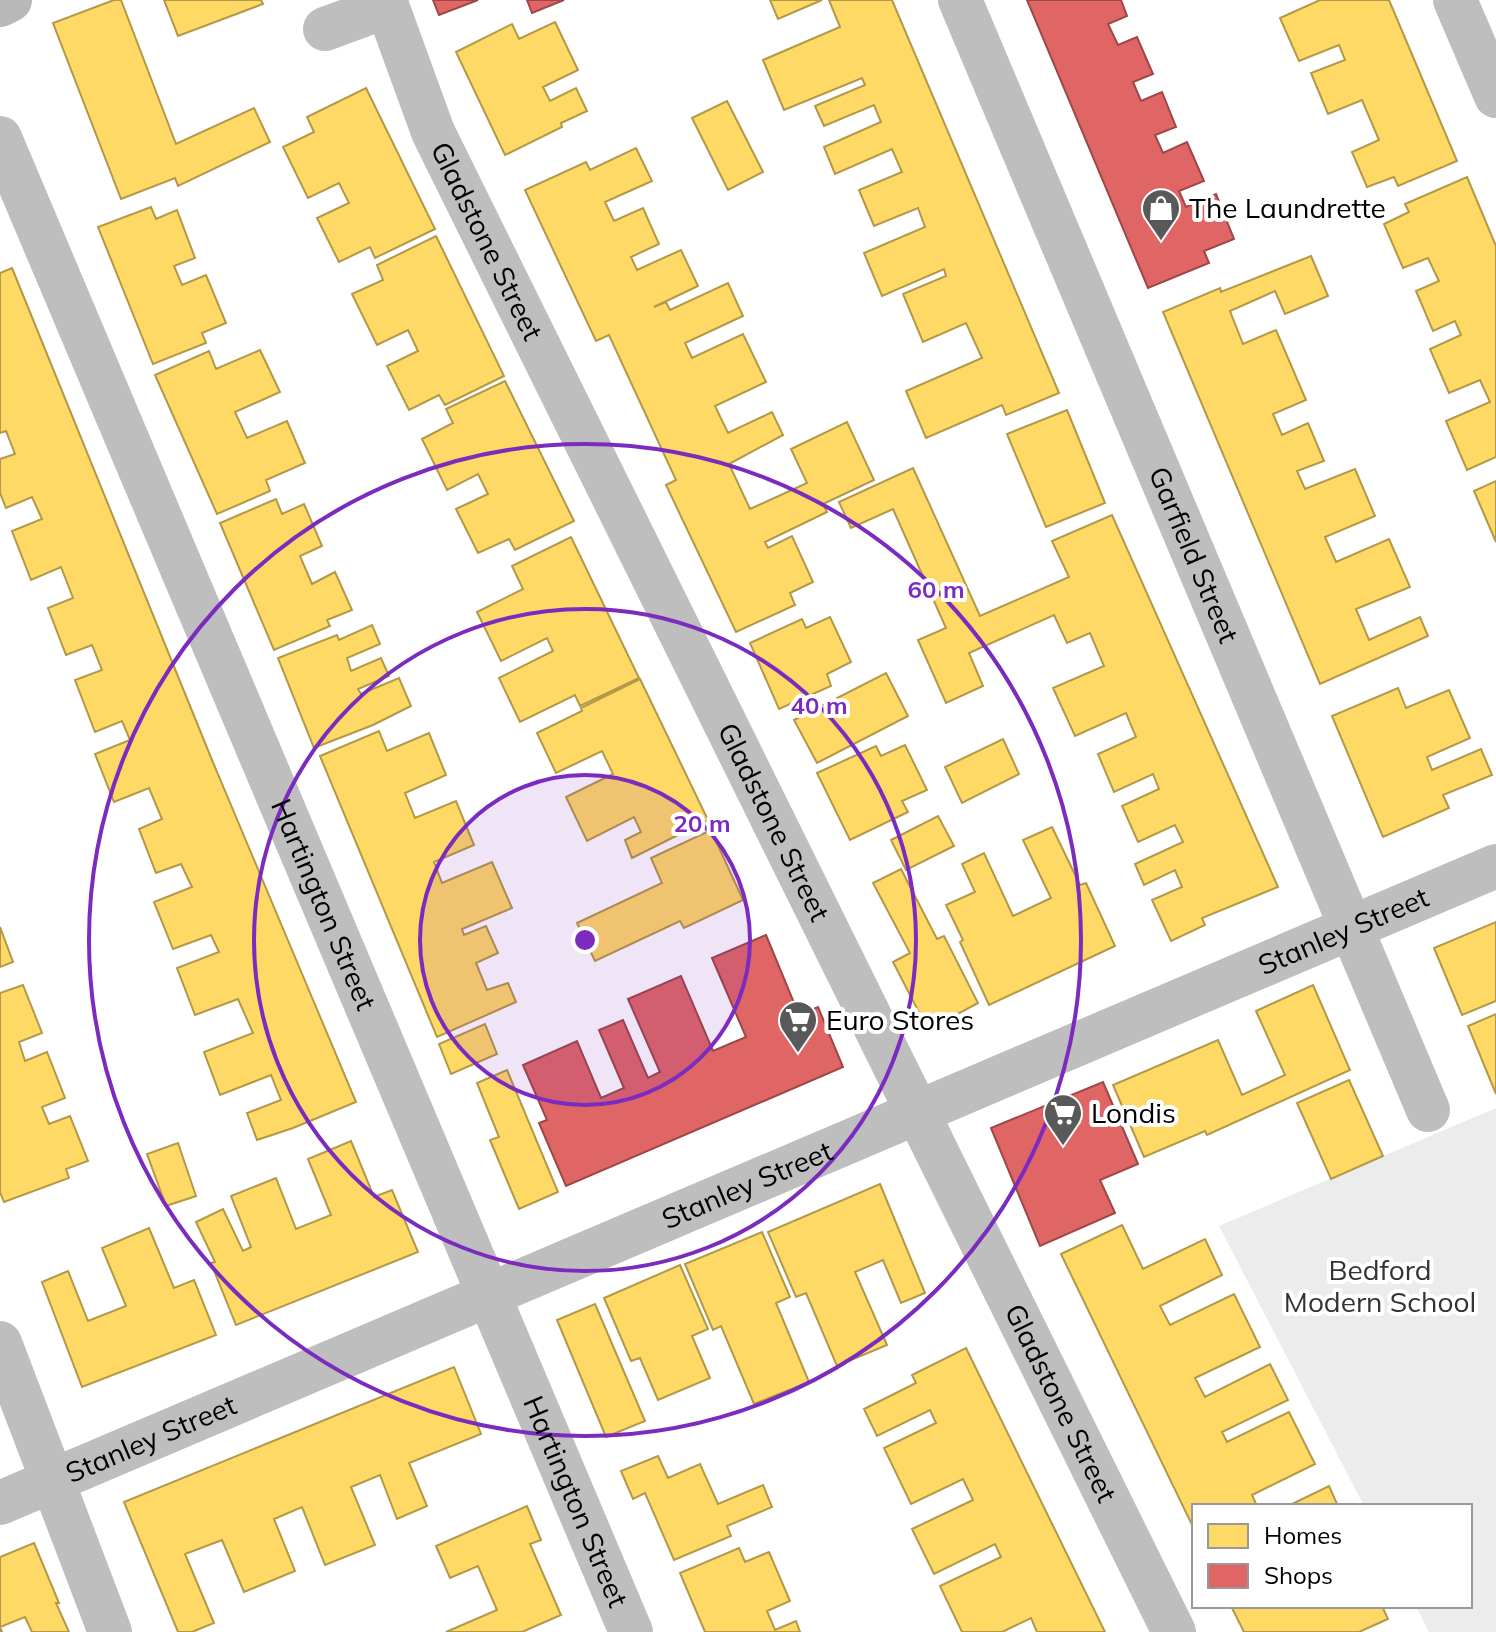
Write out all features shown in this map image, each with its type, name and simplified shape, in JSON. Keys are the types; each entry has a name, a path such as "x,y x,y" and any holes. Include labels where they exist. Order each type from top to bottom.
{"street":[{"path":"0,5 10,0"},
{"name":"Garfield Street","path":"960,0 1428,1110"},
{"path":"1455,0 1496,96"},
{"name":"Gladstone Street","path":"325,29 386,3 433,132 1174,1632"},
{"name":"Hartington Street","path":"5,165 631,1632"},
{"name":"Stanley Street","path":"0,1503 1496,866"},
{"path":"0,1343 110,1632"}],"green space":[{"name":"Bedford Modern School","path":"1496,1108 1496,1632 1429,1632 1417,1608 1472,1608 1472,1504 1363,1504 1219,1226"}],"building: Homes":[{"path":"121,0 176,144 254,108 270,142 178,186 175,178 121,199 53,23"},
{"path":"164,0 261,0 263,4 178,36"},
{"path":"770,0 822,0 778,19"},
{"path":"829,0 892,0 1059,393 1006,415 1002,405 926,438 906,391 982,358 966,323 923,342 903,294 946,276 944,269 882,296 864,253 925,227 918,208 874,226 859,190 902,172 892,149 835,174 824,147 881,122 874,105 824,126 815,106 865,85 862,78 784,110 763,60 840,27"},
{"path":"1320,0 1389,0 1457,161 1398,186 1394,177 1367,187 1352,152 1379,140 1362,100 1328,114 1311,73 1345,60 1339,45 1299,61 1280,18"},
{"path":"555,22 578,70 543,87 550,101 576,88 587,111 505,155 456,52 512,24 519,39"},
{"path":"366,88 435,229 375,258 370,247 339,262 317,218 349,203 339,183 308,198 283,147 314,132 307,117"},
{"path":"727,101 763,172 728,190 692,118"},
{"path":"636,148 652,181 605,202 614,221 643,208 659,244 631,257 637,270 681,250 698,286 654,307 666,302 670,310 728,283 743,316 685,343 692,358 743,334 766,382 715,406 728,433 772,412 783,435 729,464 750,509 807,483 791,449 847,422 874,480 823,504 827,512 765,542 768,548 792,536 813,582 790,593 795,605 736,632 666,485 676,480 609,335 596,341 525,190 586,162 590,170"},
{"path":"1467,177 1496,246 1496,457 1467,470 1446,421 1490,402 1480,380 1449,393 1430,349 1461,335 1455,321 1433,331 1416,291 1439,281 1428,258 1403,268 1384,224 1409,212 1405,204"},
{"path":"151,207 156,219 177,210 195,258 174,266 182,285 206,275 226,323 202,333 206,343 153,364 98,227"},
{"path":"436,236 504,376 445,405 439,395 409,410 387,366 418,351 408,330 377,345 352,294 383,280 377,265"},
{"path":"1311,256 1328,296 1285,314 1275,291 1230,311 1243,344 1276,330 1306,400 1273,414 1282,435 1308,423 1324,461 1297,471 1305,489 1355,469 1375,516 1325,537 1336,562 1389,539 1410,587 1356,609 1369,640 1420,617 1428,636 1320,684 1163,312"},
{"path":"12,268 212,760 356,1102 257,1140 247,1113 281,1100 271,1075 220,1095 204,1052 253,1033 238,999 195,1015 177,968 219,952 211,935 173,949 154,902 192,887 181,864 156,873 139,829 162,819 149,788 114,802 95,754 130,740 122,721 95,732 75,680 102,670 92,645 66,655 48,608 73,598 61,567 31,580 12,531 42,519 32,497 6,508 0,493 0,459 15,454 6,431 0,433 0,273"},
{"path":"260,350 280,392 235,412 247,438 287,421 305,463 266,480 270,491 217,514 155,375 209,351 216,369"},
{"path":"505,381 574,521 515,550 509,539 478,553 456,509 488,494 478,474 447,490 422,439 453,423 446,409"},
{"path":"1067,410 1105,503 1046,527 1007,434"},
{"path":"913,468 980,616 1069,577 1052,541 1112,515 1278,887 1202,918 1205,925 1171,941 1152,900 1182,887 1175,870 1144,885 1135,864 1183,842 1175,825 1138,842 1122,806 1159,789 1153,774 1114,792 1098,754 1136,737 1126,713 1075,736 1053,688 1104,666 1090,633 1067,643 1054,615 969,653 983,686 946,703 918,640 946,628 893,509 851,528 839,502"},
{"path":"1496,481 1496,542 1474,491"},
{"path":"276,499 282,514 304,504 322,546 300,556 312,584 335,572 352,610 327,620 330,626 274,650 220,523"},
{"path":"571,537 639,678 580,706 575,695 520,722 499,678 553,651 547,638 501,661 477,612 523,589 512,566"},
{"path":"830,617 851,662 827,674 831,686 779,709 750,643 802,619 806,628"},
{"path":"372,625 380,644 347,658 351,671 381,658 389,676 358,689 361,694 399,678 411,706 314,748 278,658 337,635 339,640"},
{"path":"886,673 908,716 817,763 794,720"},
{"path":"640,679 708,820 632,858 625,840 641,832 634,817 587,841 566,797 613,774 602,751 556,773 537,733"},
{"path":"1398,688 1406,708 1449,690 1470,738 1427,757 1432,770 1481,749 1492,775 1443,795 1449,808 1383,837 1332,716"},
{"path":"379,731 387,751 429,733 446,775 405,793 415,818 456,801 474,845 434,862 442,883 492,862 512,908 462,929 464,935 486,926 498,953 476,963 487,990 508,983 516,1002 437,1037 320,756"},
{"path":"1003,739 1019,774 962,803 945,767"},
{"path":"905,745 927,790 902,801 908,812 850,840 817,773 876,746 881,756"},
{"path":"938,816 954,846 906,870 891,840"},
{"path":"1052,827 1080,885 1086,883 1115,946 989,1005 946,905 975,892 962,864 984,853 1013,916 1051,898 1023,840"},
{"path":"711,830 743,900 684,928 680,921 595,961 577,923 662,883 651,858"},
{"path":"901,869 937,939 944,936 978,1003 928,1030 893,962 910,953 873,883"},
{"path":"1496,922 1496,1001 1462,1015 1434,948"},
{"path":"0,927 13,962 0,967"},
{"path":"23,985 42,1033 19,1042 25,1061 47,1052 65,1098 42,1107 49,1124 70,1116 88,1161 66,1169 69,1178 4,1202 0,1192 0,993"},
{"path":"1313,985 1350,1070 1207,1135 1205,1131 1144,1157 1113,1085 1218,1040 1242,1095 1285,1075 1256,1011"},
{"path":"1496,1014 1496,1094 1468,1026"},
{"path":"485,1024 497,1054 451,1074 439,1044"},
{"path":"507,1070 558,1192 519,1209 490,1140 499,1137 477,1083"},
{"path":"1349,1080 1383,1156 1331,1179 1297,1103"},
{"path":"351,1141 374,1197 392,1190 418,1252 236,1325 211,1263 215,1262 196,1222 223,1209 243,1251 251,1247 231,1196 276,1178 296,1229 331,1215 308,1159"},
{"path":"178,1143 196,1196 166,1206 147,1154"},
{"path":"880,1184 925,1293 901,1303 883,1260 855,1272 887,1345 837,1366 806,1293 796,1297 768,1232"},
{"path":"1122,1225 1143,1269 1205,1239 1222,1275 1160,1306 1170,1325 1234,1294 1260,1347 1195,1378 1205,1397 1270,1364 1288,1400 1222,1432 1227,1442 1289,1412 1315,1464 1252,1495 1256,1504 1192,1504 1192,1525 1061,1254"},
{"path":"149,1228 174,1288 194,1280 216,1335 82,1387 42,1282 68,1271 88,1321 126,1306 102,1248"},
{"path":"762,1232 790,1297 776,1303 809,1382 754,1404 721,1326 713,1330 685,1264"},
{"path":"680,1265 708,1329 692,1336 710,1378 658,1400 640,1358 631,1361 604,1298"},
{"path":"595,1304 645,1421 606,1437 557,1320"},
{"path":"966,1348 1105,1632 1037,1632 1031,1618 1002,1632 962,1632 940,1586 1001,1557 995,1544 934,1574 912,1529 973,1500 963,1479 911,1504 884,1448 936,1423 930,1410 877,1436 864,1409 916,1383 912,1375"},
{"path":"454,1367 481,1434 409,1463 427,1506 397,1519 380,1475 351,1487 375,1545 325,1565 302,1507 274,1519 295,1571 244,1592 222,1540 185,1554 214,1623 192,1632 178,1632 124,1502"},
{"path":"658,1456 668,1478 700,1464 718,1504 763,1485 772,1507 727,1526 731,1536 674,1560 645,1493 633,1499 621,1471"},
{"path":"1329,1486 1337,1504 1292,1504"},
{"path":"527,1506 541,1540 530,1544 561,1615 522,1632 446,1632 497,1610 478,1566 450,1578 436,1546"},
{"path":"34,1543 69,1632 32,1632 25,1617 0,1627 0,1557"},
{"path":"739,1548 745,1562 769,1552 790,1601 767,1611 775,1630 796,1621 800,1632 705,1632 680,1573"},
{"path":"1232,1608 1383,1608 1388,1619 1359,1632 1244,1632"}],"building: Shops":[{"path":"433,0 478,0 439,15"},
{"path":"527,0 564,0 532,13"},
{"path":"1027,0 1121,0 1127,16 1108,24 1118,45 1137,37 1153,74 1133,82 1141,101 1162,92 1176,127 1155,135 1163,153 1187,142 1204,181 1179,191 1186,207 1216,194 1234,239 1204,251 1209,263 1148,288"},
{"path":"766,935 799,1015 818,1007 843,1067 566,1186 539,1123 547,1120 523,1065 577,1041 601,1098 624,1088 599,1030 623,1020 648,1078 660,1072 628,999 681,976 713,1051 746,1037 712,958"},
{"path":"1103,1082 1138,1164 1100,1180 1115,1213 1040,1246 991,1128"}],"place":[{"name":"The Laundrette","path":"1161,242"},
{"name":"Euro Stores","path":"798,1054"},
{"name":"Londis","path":"1063,1147"}]}
